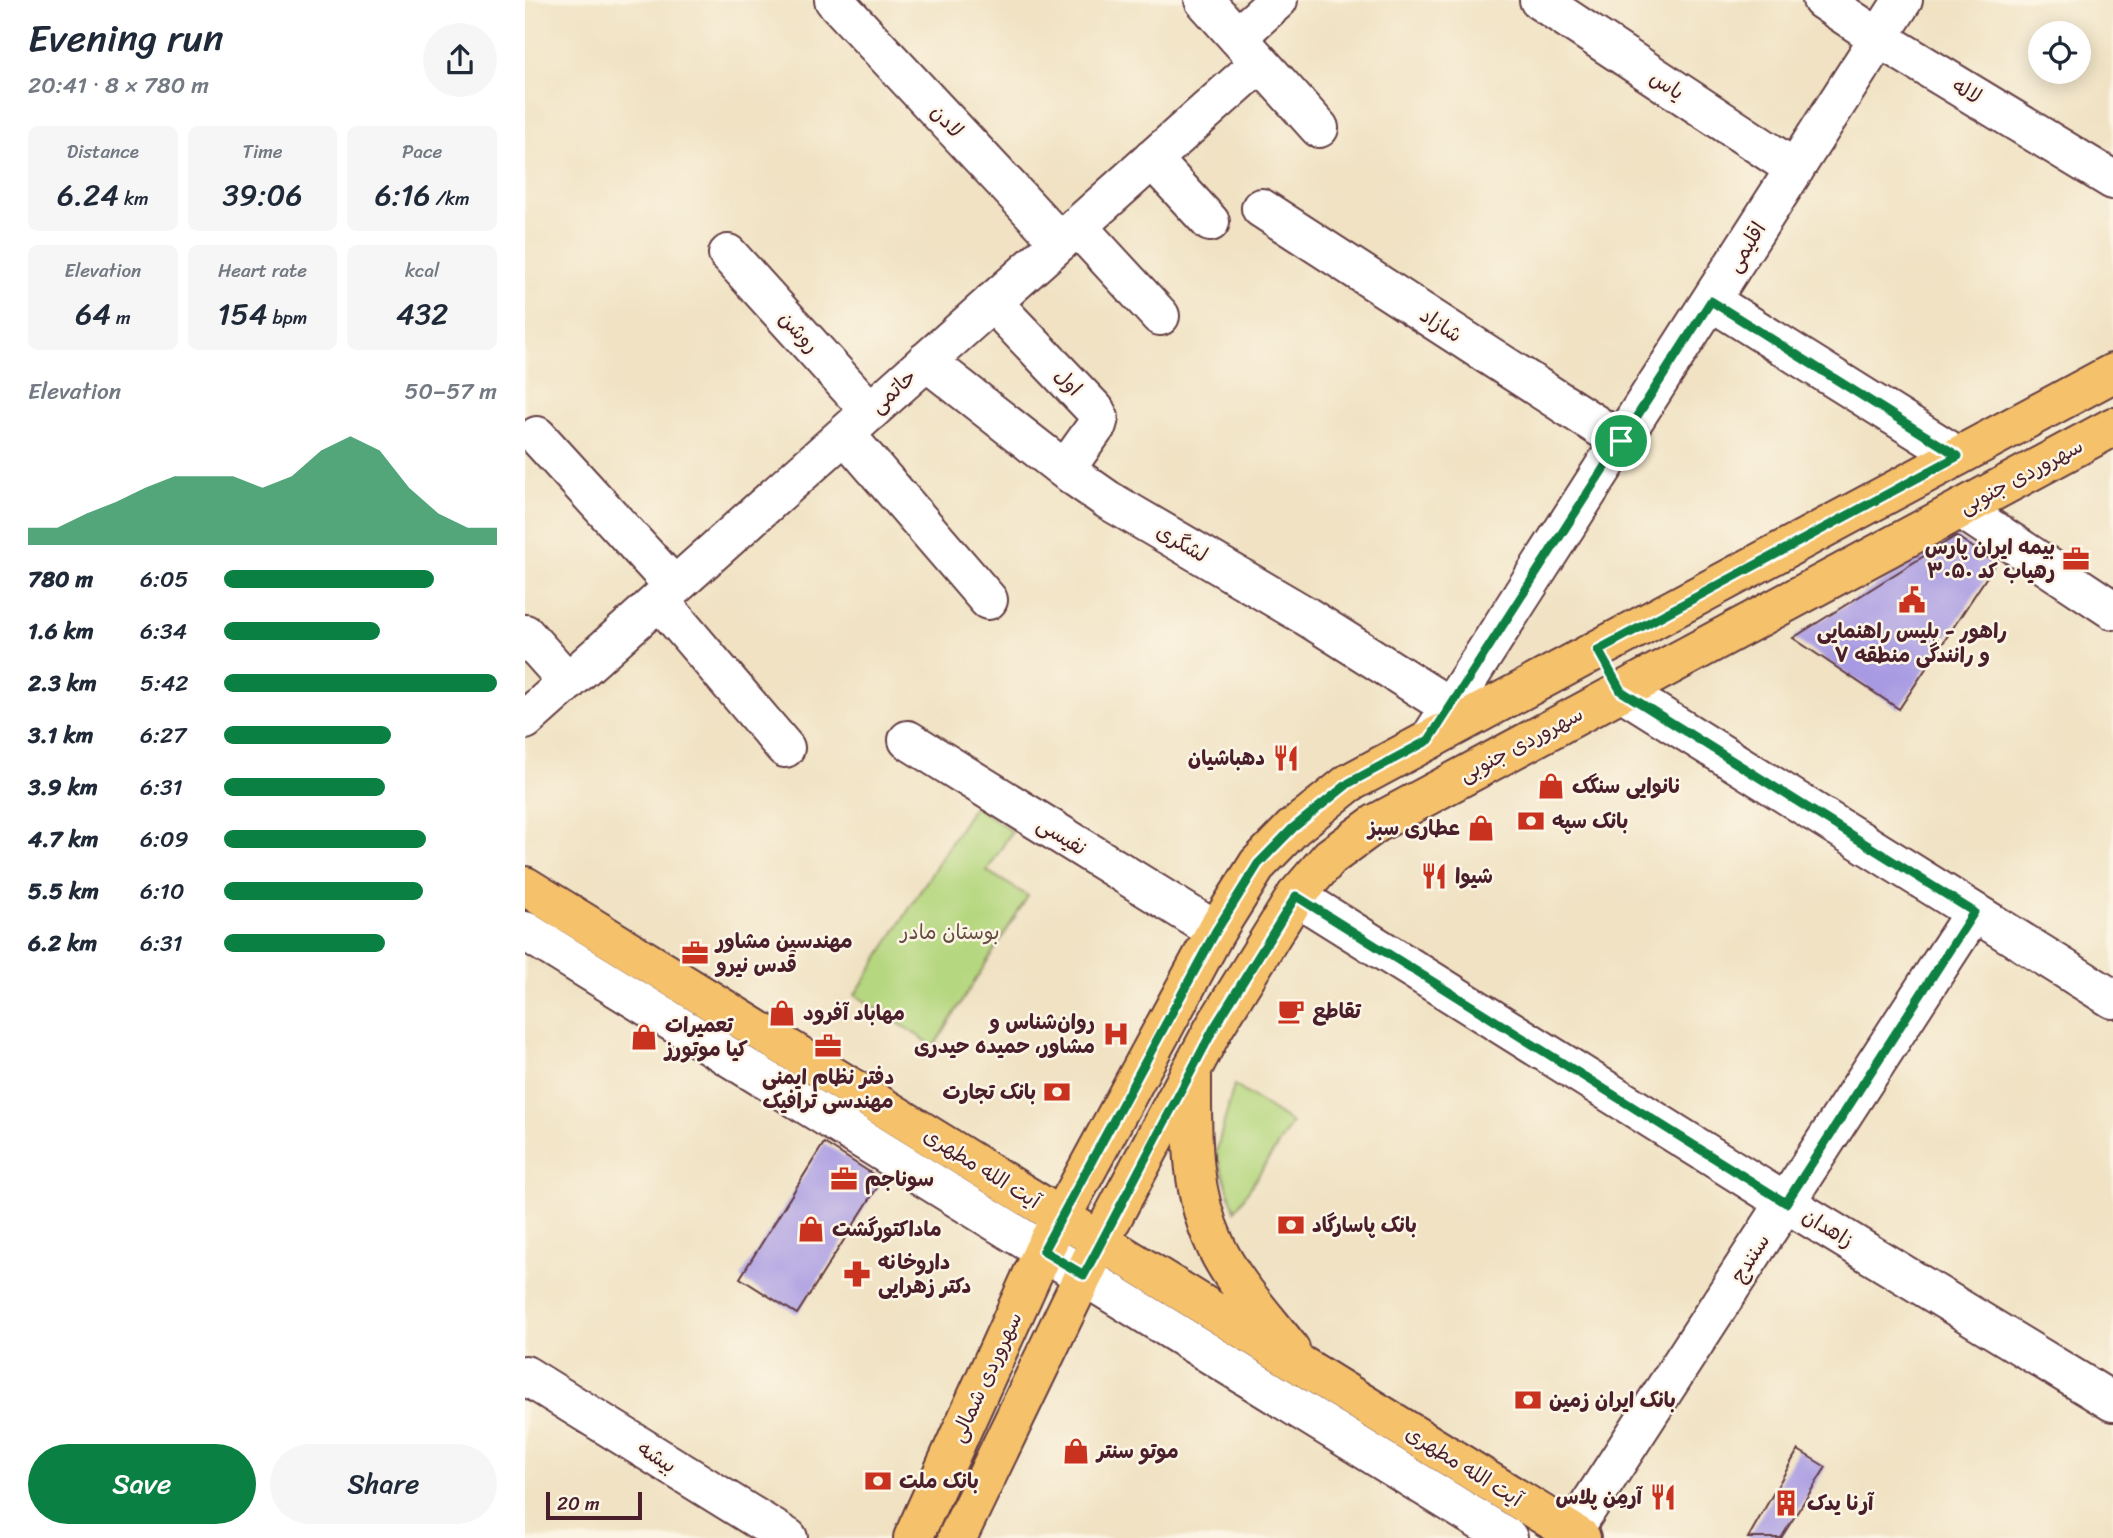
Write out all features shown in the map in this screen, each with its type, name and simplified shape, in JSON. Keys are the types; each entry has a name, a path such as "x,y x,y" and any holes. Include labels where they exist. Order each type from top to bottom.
{"main road":[{"path":"1061,1217 1216,931 1258,864 1293,828 1349,783 2113,373"},
{"name":"سهروردی جنوبی","path":"1100,1241 1214,1028 1296,896 1330,857 1374,824 2113,427"},
{"path":"1598,650 1621,691"},
{"name":"آیت الله مطهری","path":"525,886 1576,1535"},
{"path":"1192,1068 1193,1161 1199,1197 1208,1227 1227,1265 1304,1367"},
{"name":"سهروردی شمالی","path":"913,1538 1043,1251 1061,1217"},
{"name":"سهروردی شمالی","path":"957,1538 1100,1241"}],"street":[{"name":"لادن","path":"834,0 1069,234 1160,316"},
{"path":"1204,0 1319,128"},
{"path":"1249,50 1279,0"},
{"name":"یاس","path":"1539,0 1795,169"},
{"name":"لاله","path":"1822,0 1879,38 2113,180"},
{"name":"اقلیمی","path":"1429,740 1903,0"},
{"name":"حاتمی","path":"525,720 1152,159 1249,50"},
{"path":"1152,159 1210,222"},
{"name":"شازاد","path":"1261,208 1621,441"},
{"name":"روشن","path":"728,254 858,422"},
{"path":"1711,301 1958,456"},
{"name":"اول","path":"992,302 1095,410 1099,418 1097,425 1065,470"},
{"name":"لشگری","path":"926,361 1065,470 1108,500 1306,616 1450,707"},
{"path":"858,422 988,600"},
{"path":"537,436 667,593 785,748"},
{"path":"1961,509 2113,610"},
{"path":"525,634 568,682"},
{"path":"1621,691 2113,999"},
{"name":"نفیسی","path":"908,740 1216,931"},
{"name":"زاهدان","path":"1296,896 1786,1203 2113,1402"},
{"name":"سنندج","path":"1576,1535 1974,912"},
{"path":"525,931 1509,1538"},
{"name":"بیشه","path":"525,1375 788,1538"}],"green space":[{"name":"بوستان مادر","path":"974,806 1012,831 987,871 1028,896 934,1046 855,995"},
{"path":"1234,1085 1292,1123 1235,1211 1216,1153"}],"building":[{"name":"راهور - پلیس راهنمایی و رانندگی منطقه ۷","path":"1956,536 1996,563 1899,709 1793,638"},
{"name":"ماداکتورگشت","path":"824,1143 882,1180 797,1314 740,1278"},
{"name":"آرنا یدک","path":"1798,1450 1826,1467 1781,1538 1748,1538"}],"place":[{"name":"بیمه ایران پارس رهیاب کد ۳۰۵۰","path":"2076,559"},
{"name":"راهور - پلیس راهنمایی و رانندگی منطقه ۷","path":"1912,600"},
{"name":"دهباشیان","path":"1286,758"},
{"name":"نانوایی سنگک","path":"1551,786"},
{"name":"بانک سپه","path":"1531,821"},
{"name":"عطاری سبز","path":"1481,828"},
{"name":"شیوا","path":"1434,876"},
{"name":"مهندسین مشاور قدس نیرو","path":"695,953"},
{"name":"تقاطع","path":"1291,1011"},
{"name":"مهاباد آفرود","path":"782,1013"},
{"name":"روان‌شناس و مشاور، حمیده حیدری","path":"1116,1034"},
{"name":"تعمیرات کیا موتورز","path":"644,1037"},
{"name":"دفتر نظام ایمنی مهندسی ترافیک","path":"828,1046"},
{"name":"بانک تجارت","path":"1057,1092"},
{"name":"سوناجم","path":"844,1179"},
{"name":"بانک پاسارگاد","path":"1291,1225"},
{"name":"ماداکتورگشت","path":"811,1229"},
{"name":"داروخانه دکتر زهرایی","path":"857,1274"},
{"name":"بانک ایران زمین","path":"1528,1400"},
{"name":"موتو سنتر","path":"1076,1451"},
{"name":"بانک ملت","path":"878,1481"},
{"name":"آرمِن پلاس","path":"1663,1497"},
{"name":"آرنا یدک","path":"1786,1503"}],"route":[{"path":"1711,301 1958,456 1598,650 1621,691 1974,912 1786,1203 1296,896 1214,1028 1084,1275 1043,1251 1216,931 1258,864 1293,828 1349,783 1429,740 1621,441 1711,301"}]}
